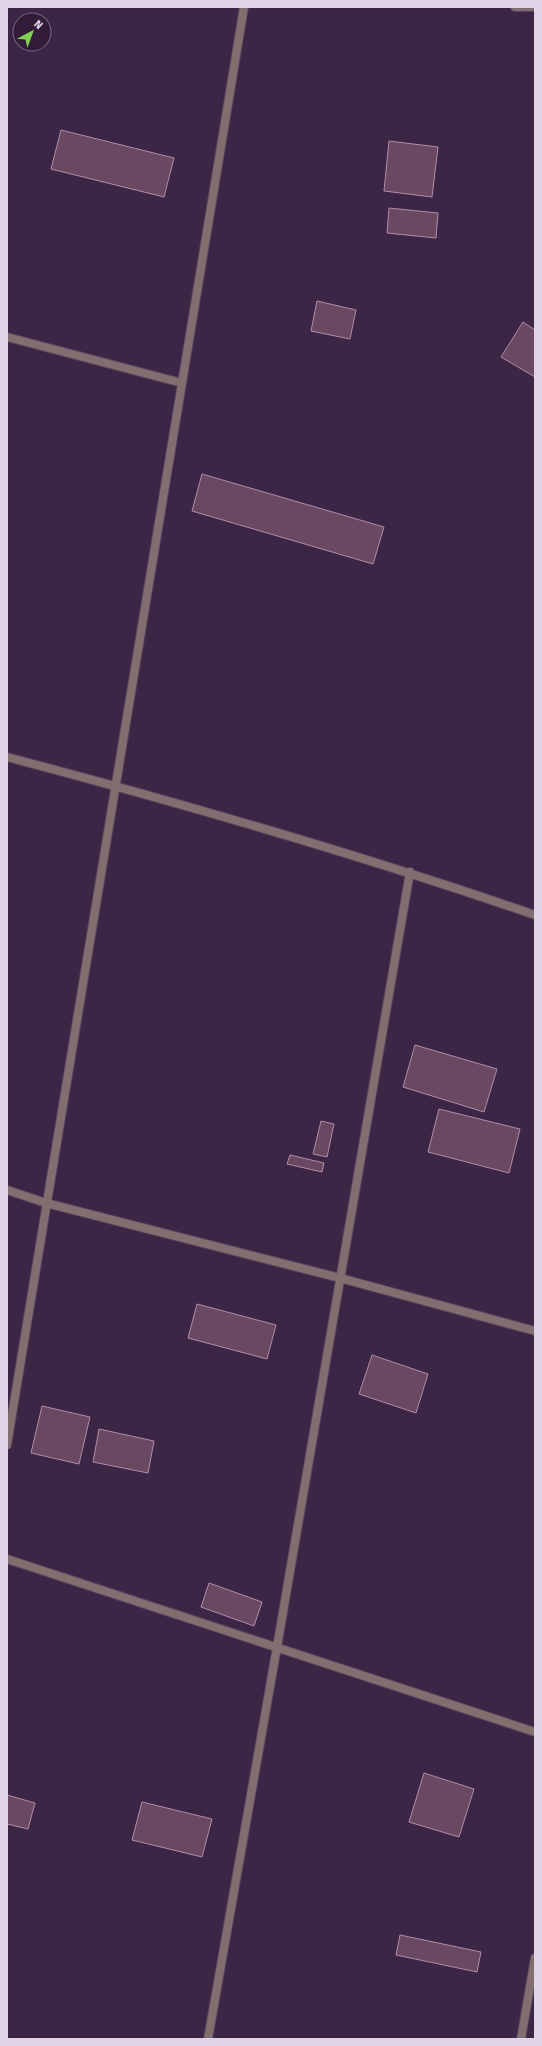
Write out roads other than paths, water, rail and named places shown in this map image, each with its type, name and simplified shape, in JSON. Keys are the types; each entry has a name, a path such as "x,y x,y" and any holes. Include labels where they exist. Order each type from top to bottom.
{"street":[{"path":"7,1445 244,7"},
{"path":"515,7 535,8"},
{"path":"7,337 182,383"},
{"path":"7,757 116,786 410,872 535,915"},
{"path":"208,2039 410,872"},
{"path":"7,1190 46,1203 340,1278 535,1331"},
{"path":"7,1559 535,1732"},
{"path":"521,2039 535,1958"}]}
